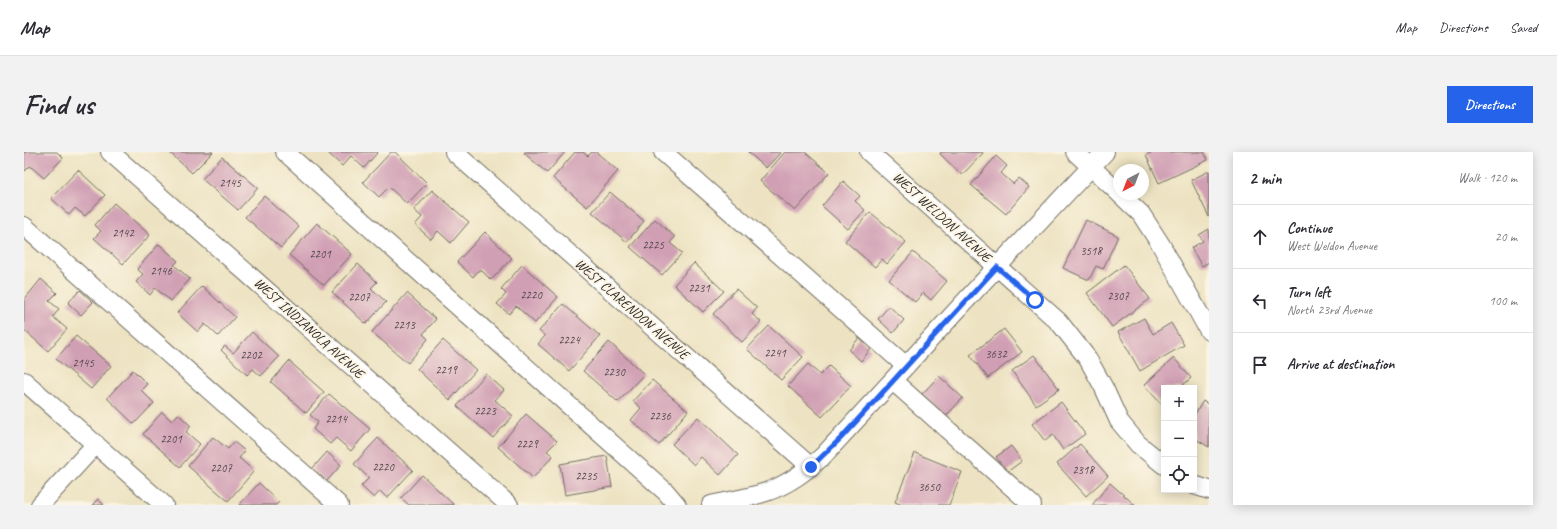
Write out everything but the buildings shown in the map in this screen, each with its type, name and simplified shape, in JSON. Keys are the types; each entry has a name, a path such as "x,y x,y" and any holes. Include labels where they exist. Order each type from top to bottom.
{"street":[{"name":"WEST INDIANOLA AVENUE","path":"110,152 508,505"},
{"path":"285,152 666,492 677,505"},
{"name":"WEST CLARENDON AVENUE","path":"454,152 811,467"},
{"path":"663,152 906,366"},
{"name":"WEST WELDON AVENUE","path":"870,152 1059,322 1088,359 1119,420 1138,444 1161,463"},
{"path":"1075,152 1113,186"},
{"path":"711,505 729,503 765,492 800,475 811,467 836,442 1105,152"},
{"path":"1127,200 1141,214 1161,245 1209,331"},
{"path":"24,226 338,505"},
{"path":"893,380 1032,505"},
{"path":"24,381 164,505"},
{"path":"40,505 96,444"},
{"path":"1197,485 1209,490"}],"route":[{"path":"811,467 841,438 997,267 1035,300"}]}
